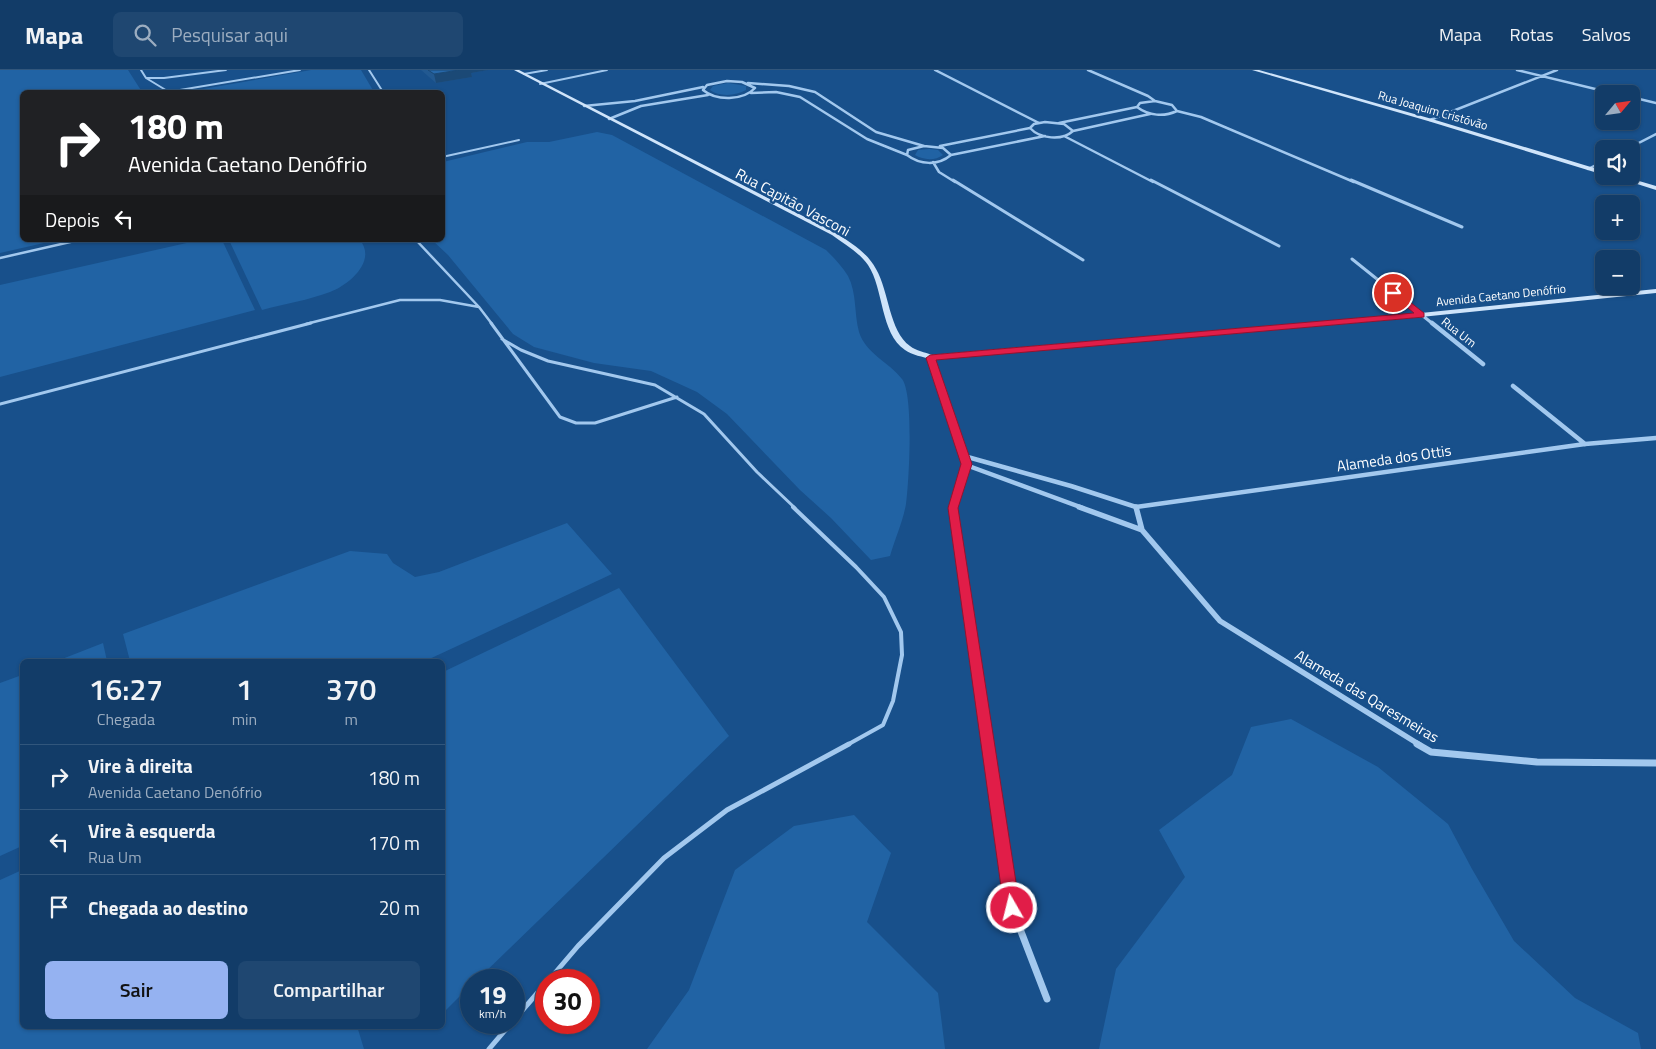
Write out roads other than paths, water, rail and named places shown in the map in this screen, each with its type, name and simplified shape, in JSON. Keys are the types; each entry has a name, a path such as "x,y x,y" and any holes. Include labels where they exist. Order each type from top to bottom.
{"street":[{"name":"Rua Capitão Vasconi","path":"516,70 834,234 860,254 873,268 887,303 894,331 907,348 930,358"},
{"path":"935,70 1039,123 1058,123 1155,101 1172,105 1176,107 1177,111"},
{"path":"1088,70 1148,96 1155,101"},
{"name":"Rua Joaquim Cristóvão","path":"1254,70 1430,120 1595,171"},
{"path":"1517,70 1595,89"},
{"path":"1430,120 1556,70"},
{"path":"584,106 635,101 727,81 789,86 815,92 876,132 899,140 947,150 951,155"},
{"path":"748,83 754,88 751,93"},
{"path":"704,87 704,92 708,95"},
{"path":"610,119 641,106 682,98 708,95 730,97 751,93 776,92 795,95 867,139 920,161 933,162 945,160 951,155 1045,136 1064,136 1280,246"},
{"path":"674,94 682,98"},
{"path":"1640,99 1656,103"},
{"path":"635,101 641,106"},
{"path":"1137,106 1141,111 1152,114"},
{"path":"1064,136 1072,130 1177,111 1201,118 1462,227"},
{"path":"937,147 1030,128 1039,123"},
{"path":"1058,123 1068,126 1072,130"},
{"path":"1030,128 1034,132 1045,136"},
{"path":"1640,142 1656,134"},
{"path":"907,155 908,150 924,146"},
{"path":"933,162 939,172 1083,260"},
{"path":"1588,169 1595,166"},
{"path":"1640,183 1656,188"},
{"name":"Rua Um","path":"1352,259 1483,364"},
{"name":"Avenida Caetano Denófrio","path":"930,358 1421,315 1656,291"},
{"path":"930,358 966,464 953,508 1012,908 1048,999"},
{"path":"1513,386 1585,444"},
{"name":"Alameda dos Ottis","path":"1136,507 1585,444 1656,438"},
{"path":"964,456 1071,486 1136,507"},
{"path":"966,464 1142,530"},
{"name":"Alameda das Qaresmeiras","path":"1136,507 1142,530 1220,621 1431,752 1537,762 1656,763"}],"lane":[{"path":"141,70 146,78 165,90"},
{"path":"211,72 217,70"},
{"path":"146,78 171,78 226,70"},
{"path":"180,90 300,70"},
{"path":"369,70 382,90"},
{"path":"524,74 547,70"},
{"path":"540,84 607,70"},
{"path":"445,156 519,140"},
{"path":"0,258 69,242"},
{"path":"418,242 479,307 560,418 576,423 595,423 677,397"},
{"path":"0,404 400,300 424,298 454,300 479,307"},
{"path":"502,339 521,350 548,361 655,385 704,414 757,472 856,567 884,597 901,632 902,656 895,692 883,725 727,810 664,858 578,946 558,969"},
{"path":"525,1008 535,996"},
{"path":"489,1049 502,1034"}]}
